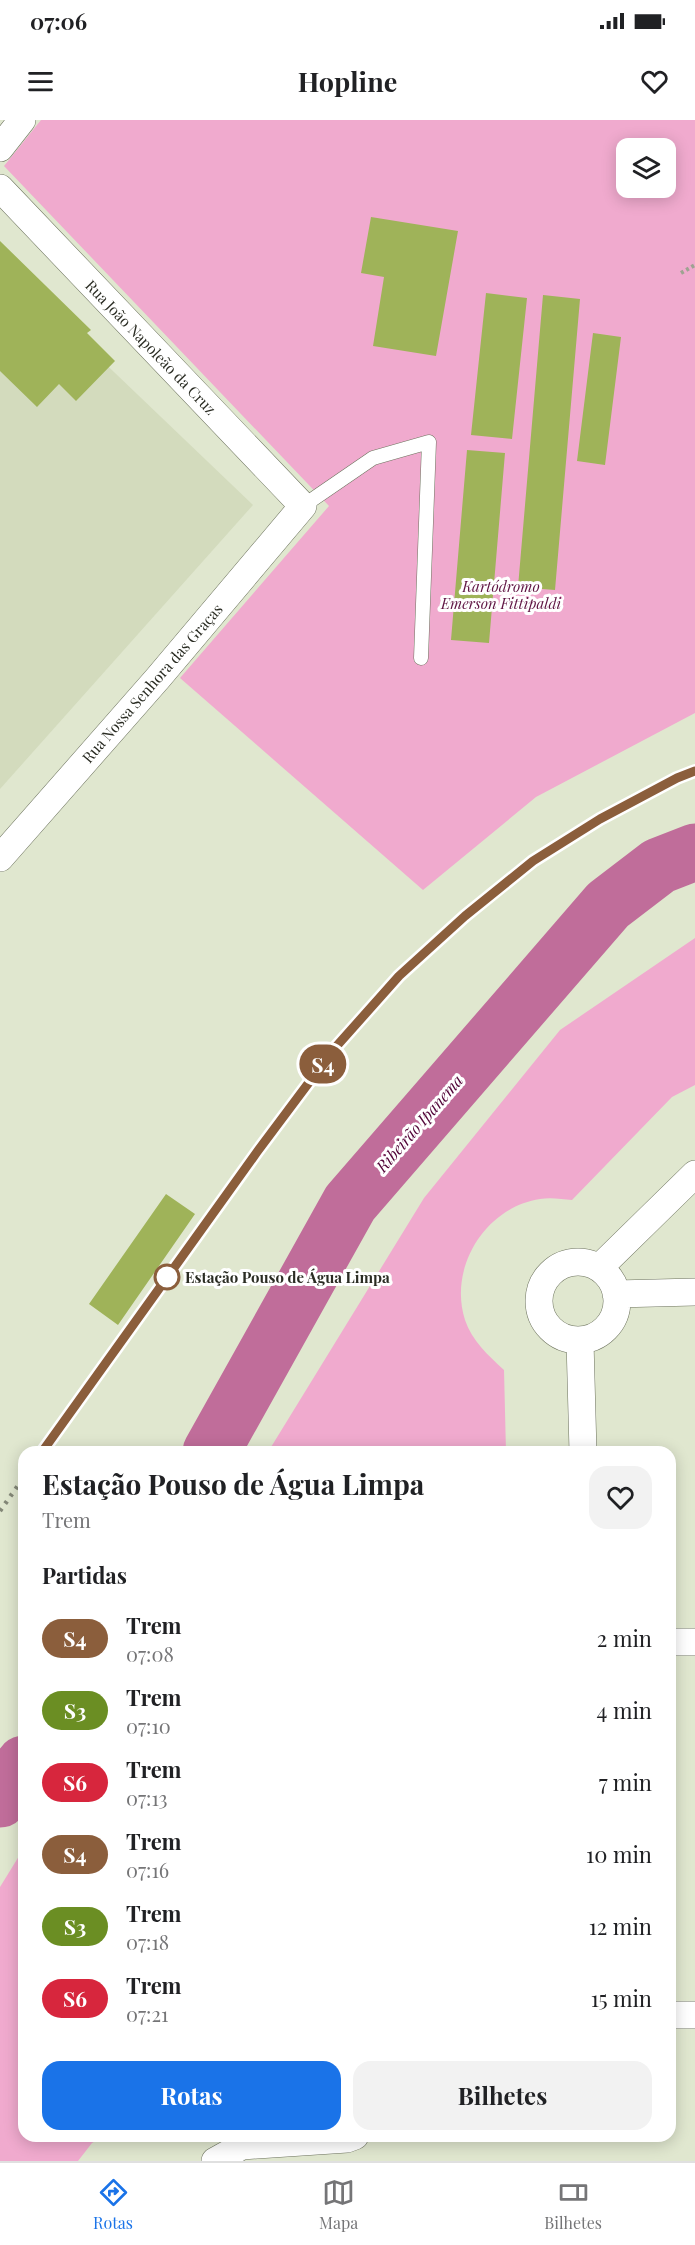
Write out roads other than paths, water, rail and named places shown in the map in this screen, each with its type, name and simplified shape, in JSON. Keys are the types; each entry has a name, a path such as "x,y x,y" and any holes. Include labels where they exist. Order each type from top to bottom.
{"street":[{"path":"0,148 22,120"},
{"name":"Rua João Napoleão da Cruz","path":"0,188 303,506"},
{"name":"Rua Nossa Senhora das Graças","path":"0,858 158,678 303,506"},
{"path":"599,1268 695,1174"},
{"path":"573,1262 587,1263 599,1268 613,1284 616,1294 616,1307 612,1320 592,1338 580,1341 566,1339 554,1333 545,1323 540,1311 539,1298 546,1280 560,1266 573,1262"},
{"path":"616,1294 695,1292"},
{"path":"580,1341 583,1446"},
{"path":"676,1642 695,1642"},
{"path":"676,2015 695,2014"},
{"path":"214,2161 242,2146 302,2142"}],"lane":[{"path":"303,506 373,458 429,442 421,658"}],"waterway":[{"name":"Ribeirão Ipanema","path":"214,1446 350,1203 608,905 659,866 695,852"},
{"name":"Ribeirão Ipanema","path":"0,1799 18,1773"}],"railway":[{"path":"46,1446 275,1125 322,1063 373,1003 441,936 530,866 619,808 664,784 695,771"},
{"path":"0,1511 18,1486"}],"train":[{"name":"S4","path":"46,1446 257,1152 334,1049 399,976 465,916 533,861 600,819 677,778 695,771"}],"place":[{"name":"Estação Pouso de Água Limpa","path":"167,1277"}],"park label":[{"name":"Kartódromo Emerson Fittipaldi","path":"501,594"}]}
